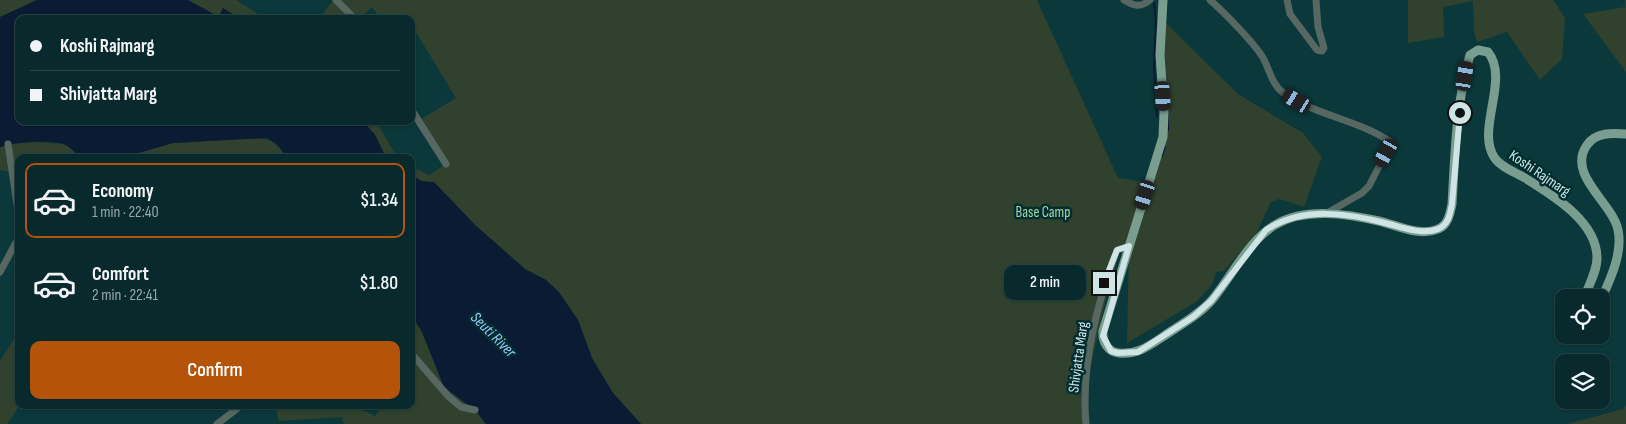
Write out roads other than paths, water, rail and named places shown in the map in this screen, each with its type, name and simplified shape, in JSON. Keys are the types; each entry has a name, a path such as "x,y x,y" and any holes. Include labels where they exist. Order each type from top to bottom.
{"main road":[{"name":"Koshi Rajmarg","path":"1163,0 1160,55 1164,112 1163,137 1103,332 1106,346 1118,353 1138,352 1203,309 1266,230 1291,218 1327,214 1362,218 1424,231 1440,229 1446,224 1450,216 1460,113 1467,64 1474,50 1483,50 1492,57 1495,70 1489,140 1493,155 1503,165 1562,202 1588,231 1596,248 1597,258 1596,267 1587,289"},
{"name":"Koshi Rajmarg","path":"1605,289 1617,258 1619,232 1611,211 1588,182 1583,165 1583,156 1589,143 1598,136 1612,133 1626,134"}],"street":[{"path":"336,0 351,15"},
{"path":"1124,0 1134,6 1145,4 1150,0"},
{"path":"1210,0 1262,56 1276,87 1285,94 1329,116 1389,141 1389,147 1369,186 1362,193 1327,214"},
{"path":"1287,0 1290,14 1317,50 1322,51 1324,42 1318,27 1316,0"},
{"path":"415,115 446,164"},
{"path":"8,144 15,191"},
{"path":"0,272 15,244"},
{"name":"Shivjatta Marg","path":"1086,424 1085,391 1104,283 1117,250 1129,246"},
{"path":"415,358 448,396 461,407 475,410"},
{"path":"217,424 237,409"}],"water":[{"path":"37,0 188,0 215,15 15,15 15,125 366,125 375,135 384,154 285,154 277,144 267,138 173,143 136,154 77,154 66,145 52,142 23,143 0,147 0,17"},
{"path":"223,8 234,15 220,15"},
{"name":"Seuti River","path":"415,177 421,181 434,182 475,225 525,269 546,280 559,292 578,320 592,358 613,393 641,424 486,424 475,410 444,387 422,332 415,321"}],"waterway":[{"path":"1154,3 1156,22 1154,67 1157,117"},
{"path":"1168,114 1168,130"},
{"path":"1162,156 1165,147"}],"park label":[{"name":"Base Camp","path":"1043,212"}]}
